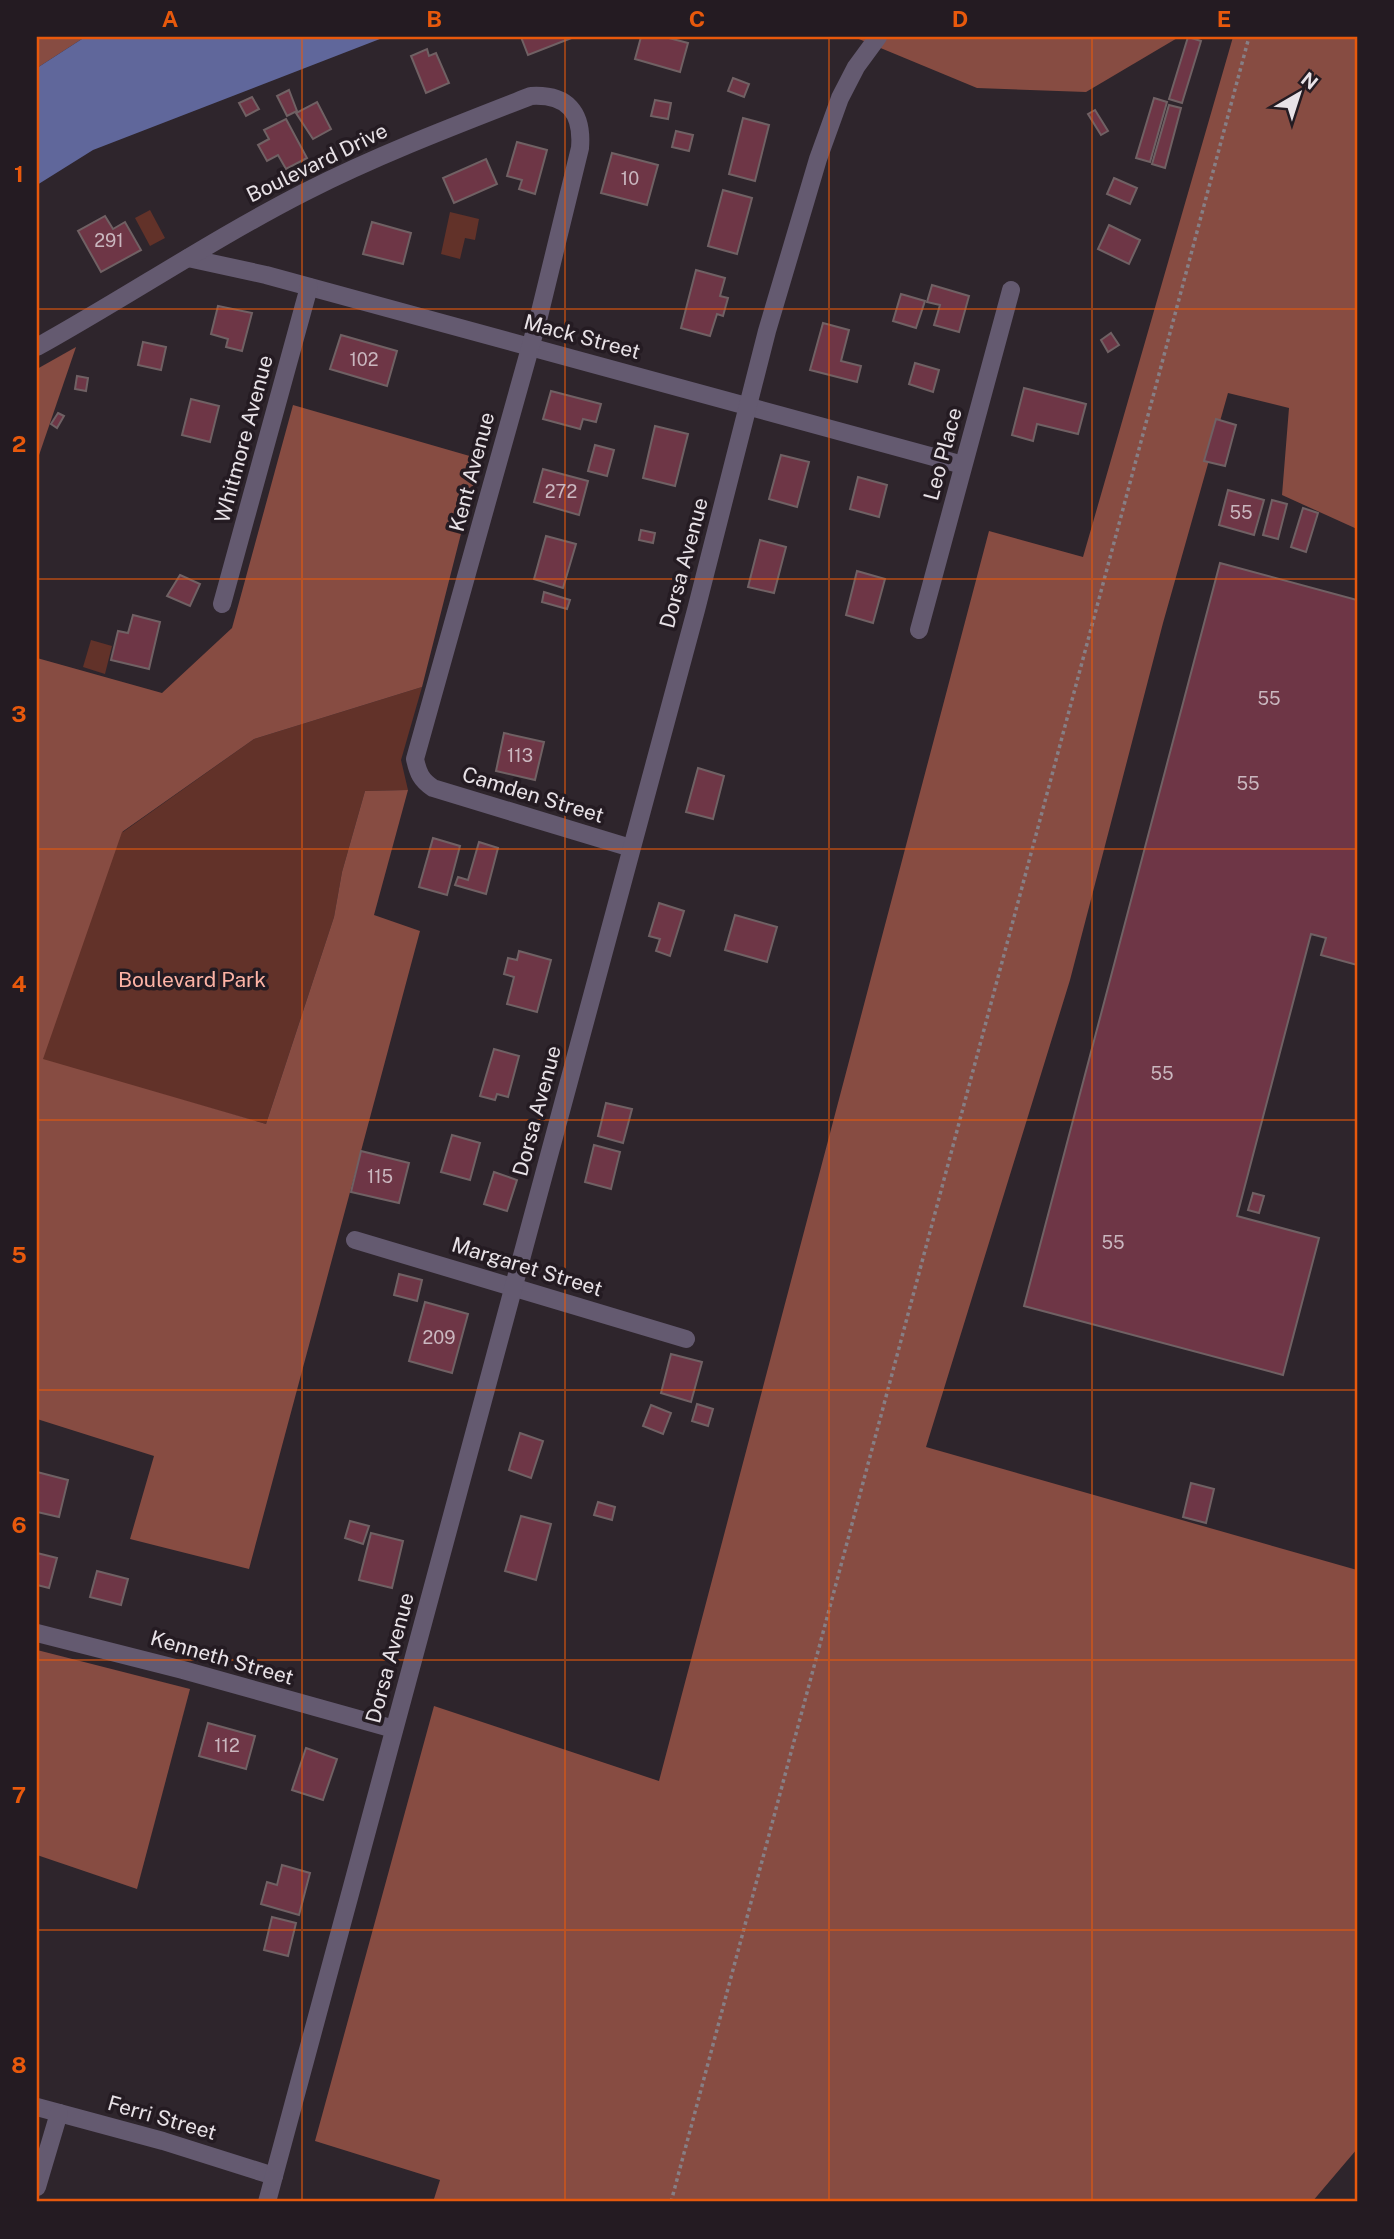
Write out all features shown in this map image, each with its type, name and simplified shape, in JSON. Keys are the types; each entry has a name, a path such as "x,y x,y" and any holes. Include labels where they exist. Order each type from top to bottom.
{"street":[{"name":"Dorsa Avenue","path":"267,2202 696,610 747,405 818,159 840,98 856,67 876,39"},
{"name":"Boulevard Drive","path":"37,346 293,198 400,147 531,96 547,95 571,108 578,121 581,137 574,173"},
{"name":"Kent Avenue","path":"424,782 417,772 415,759 530,346 574,173"},
{"name":"Mack Street","path":"188,258 266,275 963,465"},
{"name":"Whitmore Avenue","path":"222,604 309,287"},
{"name":"Leo Place","path":"919,630 1011,290"},
{"name":"Camden Street","path":"424,782 433,788 631,848"},
{"name":"Margaret Street","path":"355,1240 686,1339"},
{"name":"Kenneth Street","path":"37,1633 183,1670 394,1729"},
{"name":"Ferri Street","path":"37,2107 163,2141 274,2176"},
{"path":"37,2186 59,2113"}],"path":[{"path":"671,2202 1249,37"}],"green space":[{"path":"150,210 165,238 150,246 135,218"},
{"path":"450,212 479,219 475,240 465,238 460,259 441,254"},
{"path":"91,640 112,646 105,674 83,667"},
{"name":"Boulevard Park","path":"37,658 123,832 254,739 422,687 401,760 408,790 365,791 342,872 334,917 266,1124 42,1060"}],"shaded area":[{"path":"37,37 85,37 37,68"},
{"path":"854,37 1179,37 1086,92 977,88"},
{"path":"1233,37 1357,37 1357,529 1282,495 1289,408 1228,393 1163,623 1070,980 926,1447 1357,1570 1357,2149 1312,2202 433,2202 440,2180 315,2141 434,1706 659,1781 989,531 1083,557"},
{"path":"76,347 37,461 37,369"},
{"path":"293,405 480,459 422,687 254,739 122,832 43,1059 266,1124 334,917 342,872 365,791 408,790 374,915 420,931 249,1569 130,1539 154,1456 37,1419 37,658 162,693 232,628"},
{"path":"37,1650 190,1689 137,1889 37,1855"}],"water":[{"path":"85,37 385,37 93,150 37,185 37,68"}],"building":[{"path":"521,37 574,37 528,55"},
{"path":"641,37 665,37 688,43 680,72 635,59"},
{"path":"1188,37 1201,41 1182,103 1169,99"},
{"path":"427,49 429,56 436,53 449,83 426,93 411,56"},
{"path":"733,78 749,84 744,97 728,91"},
{"path":"289,90 297,111 287,116 277,96"},
{"path":"252,97 259,109 246,116 239,103"},
{"path":"1154,98 1167,102 1150,162 1136,158"},
{"path":"655,100 671,103 668,119 651,116"},
{"path":"317,102 331,129 313,139 296,113"},
{"path":"1169,105 1181,108 1165,168 1152,164"},
{"path":"1095,110 1108,131 1101,135 1088,114"},
{"path":"743,118 769,125 755,181 729,174"},
{"path":"286,119 307,158 286,169 278,155 267,161 258,145 269,139 264,130"},
{"path":"676,131 693,135 689,151 672,147"},
{"path":"517,142 547,150 535,194 519,189 522,180 507,176"},
{"path":"612,153 658,165 647,205 601,193"},
{"path":"486,159 497,184 454,203 443,178"},
{"path":"1114,178 1137,188 1130,204 1107,194"},
{"path":"723,190 752,198 737,254 708,246"},
{"path":"105,216 113,229 125,222 141,250 101,272 78,231"},
{"path":"372,222 411,233 403,264 363,254"},
{"path":"1109,225 1140,240 1129,264 1098,249"},
{"path":"696,270 725,278 720,296 728,298 723,316 717,314 710,336 681,328"},
{"path":"932,285 969,296 959,332 934,325 940,305 927,302"},
{"path":"901,294 925,301 916,328 893,321"},
{"path":"218,306 252,313 242,351 226,347 228,339 211,334"},
{"path":"823,323 849,330 841,361 861,366 857,382 810,370"},
{"path":"1111,333 1119,345 1108,352 1101,340"},
{"path":"341,335 397,351 387,386 330,369"},
{"path":"143,342 166,347 161,370 138,365"},
{"path":"915,363 939,370 933,392 909,384"},
{"path":"77,376 88,378 86,391 75,389"},
{"path":"1024,388 1086,404 1078,434 1037,424 1033,441 1012,435"},
{"path":"551,391 601,404 596,422 583,419 580,429 543,419"},
{"path":"191,399 219,406 210,442 182,435"},
{"path":"58,413 64,416 57,428 51,424"},
{"path":"1216,419 1236,425 1225,466 1204,461"},
{"path":"655,426 688,434 675,486 643,478"},
{"path":"595,445 614,450 607,476 588,471"},
{"path":"781,455 809,462 797,507 769,499"},
{"path":"543,469 588,481 579,515 534,502"},
{"path":"858,477 887,485 879,517 850,509"},
{"path":"1228,490 1264,500 1254,535 1219,525"},
{"path":"1272,500 1287,504 1278,539 1263,535"},
{"path":"1303,508 1318,513 1306,552 1291,547"},
{"path":"641,530 655,533 653,543 639,540"},
{"path":"546,536 576,544 563,588 534,579"},
{"path":"760,540 786,547 774,593 748,587"},
{"path":"1220,563 1357,600 1357,965 1321,955 1326,938 1311,934 1237,1216 1319,1238 1283,1375 1024,1306"},
{"path":"857,571 885,579 873,623 846,615"},
{"path":"180,575 200,584 190,606 167,596"},
{"path":"544,592 570,600 567,609 542,602"},
{"path":"133,615 160,622 149,669 111,660 118,631 128,633"},
{"path":"504,733 544,742 535,780 496,771"},
{"path":"698,768 724,776 713,819 686,812"},
{"path":"433,838 460,846 447,895 419,887"},
{"path":"479,842 498,848 486,894 455,885 458,877 468,880"},
{"path":"659,903 684,911 670,956 656,951 660,939 649,936"},
{"path":"735,915 777,927 767,962 725,950"},
{"path":"519,951 551,960 537,1012 507,1004 514,977 504,974 508,958 517,960"},
{"path":"494,1049 519,1056 508,1097 497,1094 495,1100 480,1096"},
{"path":"606,1103 632,1109 623,1143 598,1136"},
{"path":"452,1135 480,1143 470,1180 441,1172"},
{"path":"594,1145 620,1152 611,1189 585,1182"},
{"path":"361,1151 409,1163 399,1203 351,1192"},
{"path":"494,1172 517,1180 507,1211 484,1204"},
{"path":"1253,1193 1264,1196 1259,1213 1248,1210"},
{"path":"399,1274 422,1280 417,1301 394,1295"},
{"path":"425,1302 468,1314 452,1373 409,1361"},
{"path":"671,1354 702,1362 691,1402 661,1393"},
{"path":"697,1404 713,1409 708,1426 692,1421"},
{"path":"651,1405 671,1413 663,1434 643,1426"},
{"path":"520,1433 543,1441 531,1478 509,1470"},
{"path":"37,1472 68,1480 59,1517 37,1512"},
{"path":"1191,1483 1214,1489 1206,1523 1183,1517"},
{"path":"598,1502 615,1507 612,1520 594,1515"},
{"path":"521,1516 551,1524 536,1580 505,1571"},
{"path":"350,1521 369,1526 363,1544 345,1538"},
{"path":"371,1533 403,1541 392,1588 359,1580"},
{"path":"37,1553 57,1558 49,1588 37,1585"},
{"path":"97,1571 128,1579 121,1605 90,1597"},
{"path":"208,1723 255,1736 246,1769 199,1756"},
{"path":"306,1748 337,1759 323,1800 292,1790"},
{"path":"282,1865 310,1873 299,1915 261,1904 267,1882 277,1885"},
{"path":"272,1917 296,1923 288,1956 264,1950"}]}
